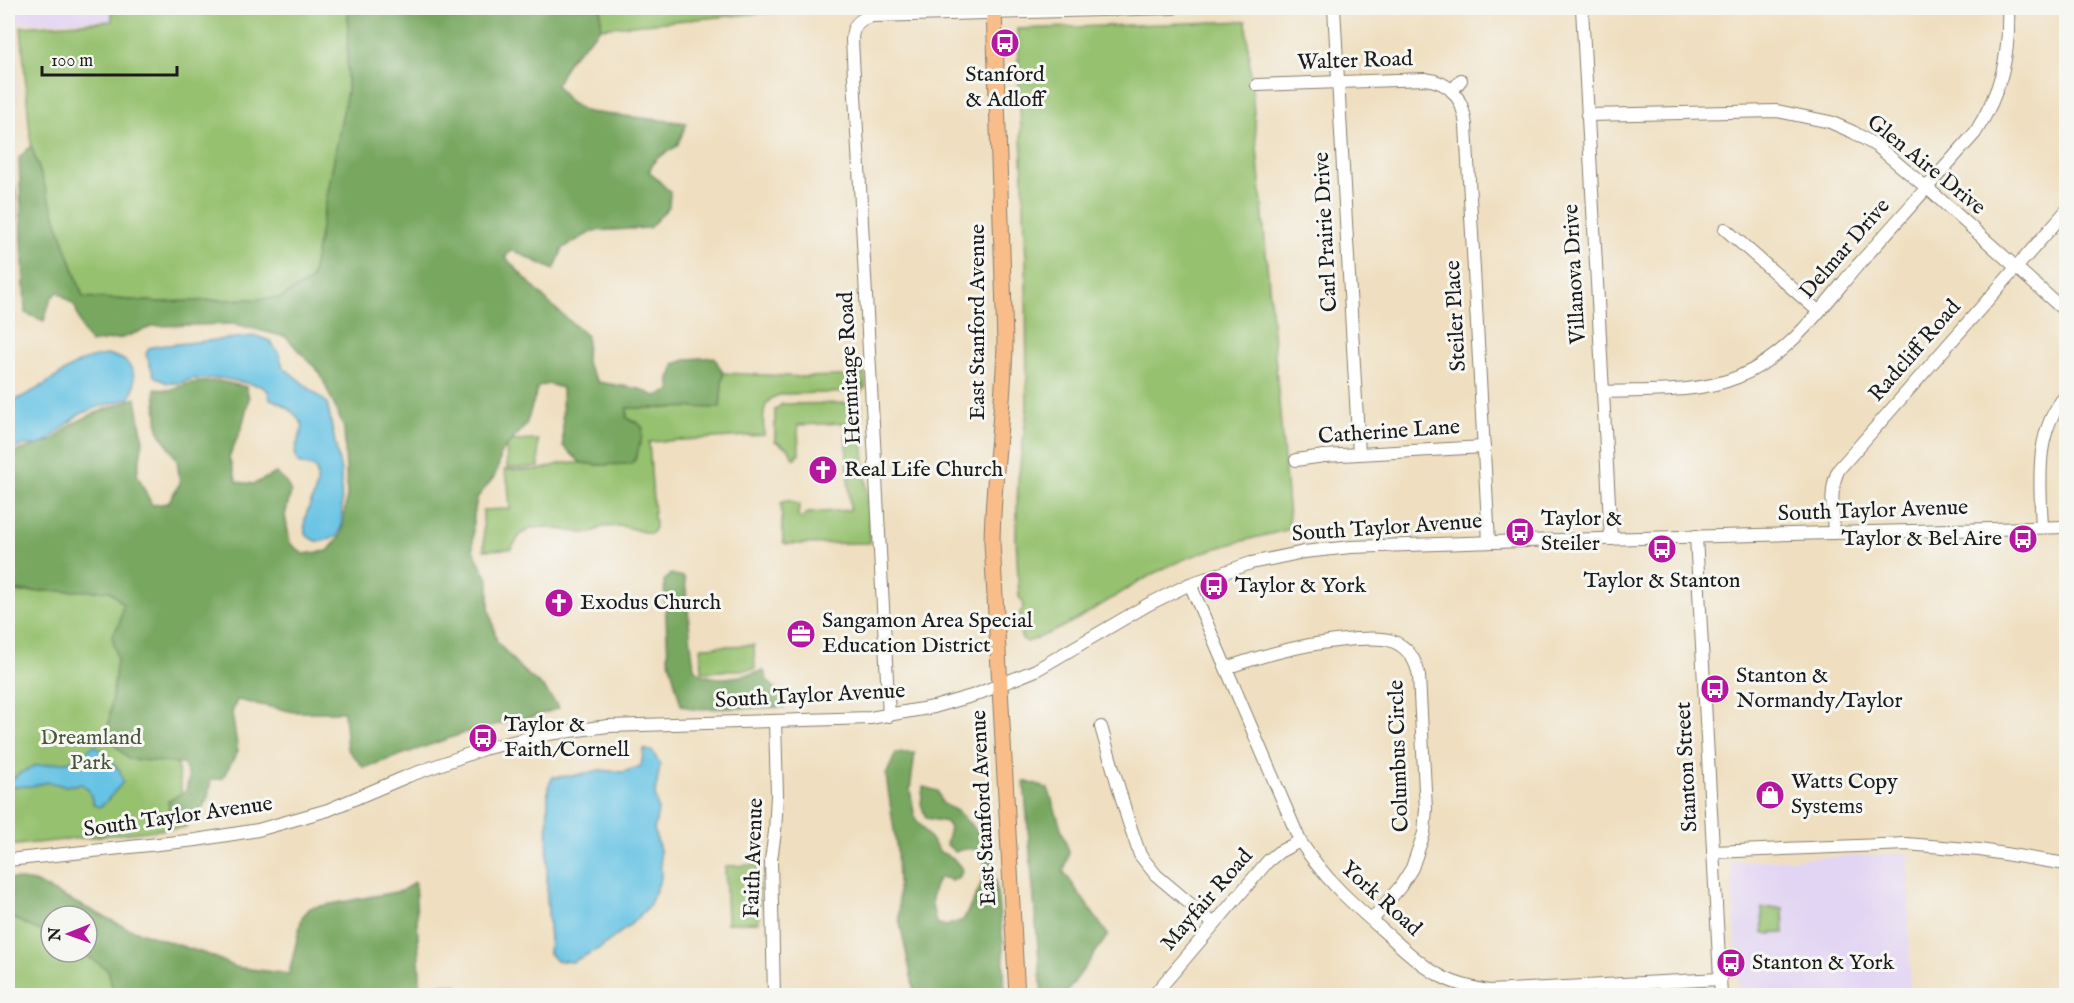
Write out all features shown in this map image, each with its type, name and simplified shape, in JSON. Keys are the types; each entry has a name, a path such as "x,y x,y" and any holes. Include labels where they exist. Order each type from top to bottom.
{"main road":[{"name":"East Stanford Avenue","path":"994,10 1005,384 994,485 993,592 1017,996"}],"street":[{"path":"994,10 1174,8"},
{"name":"Carl Prairie Drive","path":"1334,8 1359,454"},
{"name":"Villanova Drive","path":"1582,8 1611,539"},
{"name":"Delmar Drive","path":"1603,392 1701,387 1739,377 1759,366 1796,337 1975,133 1996,95 2007,55 2008,8"},
{"name":"Hermitage Road","path":"889,716 853,30 860,20 873,16 994,10"},
{"name":"Walter Road","path":"1257,85 1425,79 1438,82 1452,91"},
{"path":"1452,91 1461,80"},
{"name":"Steiler Place","path":"1452,91 1460,100 1465,115 1489,542"},
{"name":"Glen Aire Drive","path":"1587,115 1777,111 1830,122 1878,147 2067,312"},
{"name":"Radcliff Road","path":"1834,533 1833,486 1839,469 2067,211"},
{"path":"1725,229 1818,311"},
{"path":"2042,527 2040,474 2044,440 2053,416 2067,395"},
{"name":"Catherine Lane","path":"1296,460 1484,447"},
{"name":"South Taylor Avenue","path":"8,860 207,838 258,830 328,810 408,776 483,749 541,735 608,726 838,720 889,716 957,702 1050,663 1149,604 1190,584 1245,565 1304,552 1351,547 1489,542 2067,527"},
{"name":"Stanton Street","path":"1696,536 1721,996"},
{"name":"York Road","path":"1190,584 1300,841 1325,877 1414,958 1459,991 1503,992 1720,979"},
{"name":"Columbus Circle","path":"1226,668 1277,651 1336,640 1382,638 1399,644 1412,656 1418,668 1426,809 1422,844 1412,868 1400,887 1372,920"},
{"name":"Faith Avenue","path":"774,996 771,860 777,795 775,722"},
{"path":"1101,727 1140,855 1156,875 1214,924"},
{"name":"Mayfair Road","path":"1153,996 1268,861 1279,852 1300,841"},
{"path":"1713,852 1905,844 1980,850 2067,864"}],"shaded area":[{"path":"8,8 112,8 112,20 17,23 16,150 8,151"},
{"path":"1908,853 1910,995 1739,995 1731,862"},
{"path":"1704,988 1710,991 1711,995 1619,995 1619,992"}],"green space":[{"path":"112,8 348,8 347,91 311,281 281,298 160,302 83,297 31,146 21,27 112,21"},
{"path":"348,8 601,8 601,28 570,59 556,85 570,103 588,112 687,123 677,146 656,159 649,171 670,192 669,207 649,228 593,231 563,248 554,270 512,250 505,257 549,303 587,336 586,363 598,382 640,389 655,396 671,391 669,379 673,373 674,364 689,359 714,357 723,373 720,408 627,408 627,418 643,428 638,452 631,464 581,463 563,446 562,388 549,384 538,387 526,425 501,453 494,477 477,498 473,521 473,550 489,581 489,607 497,642 521,669 544,688 559,708 536,716 476,729 364,768 347,749 344,712 294,712 237,700 232,713 238,751 222,779 211,779 208,799 198,814 181,818 170,815 168,801 186,791 189,778 184,764 128,759 107,736 117,660 112,635 119,625 123,604 110,591 8,591 8,454 53,440 72,424 136,398 143,441 137,474 152,505 168,503 180,483 177,460 158,430 155,389 170,390 190,383 218,381 246,387 249,398 242,427 229,457 237,482 254,484 276,473 286,482 291,492 285,515 290,543 303,554 328,551 341,535 347,495 344,428 320,373 286,337 235,324 154,326 122,338 90,343 82,329 75,306 58,292 51,298 44,321 25,313 19,158 31,146 83,297 160,302 281,298 311,280 347,91"},
{"path":"601,8 817,8 601,28"},
{"path":"1246,21 1290,529 1190,557 1142,580 1062,627 1027,642 1021,638 1020,612 1023,609 1023,602 1019,597 1016,537 1018,480 1027,411 1026,261 1017,29"},
{"path":"865,372 866,387 863,390 862,384 860,385 861,392 785,394 771,399 765,408 764,435 649,442 655,528 651,534 622,526 602,527 589,534 545,527 531,528 521,534 511,549 484,550 483,510 510,509 508,483 504,470 539,470 563,463 598,465 631,463 635,460 642,436 638,423 626,418 627,408 720,408 723,373 858,378"},
{"path":"861,403 870,543 786,544 783,542 781,503 788,500 799,505 798,517 801,518 808,513 850,510 845,423 798,425 799,454 793,458 789,449 775,441 775,410 782,404"},
{"path":"538,440 539,467 507,468 506,441"},
{"path":"671,574 684,577 695,670 703,675 720,678 764,671 767,680 788,702 785,707 692,709 681,705 668,657 664,581"},
{"name":"Dreamland Park","path":"149,586 187,827 8,846 8,593"},
{"path":"754,645 755,669 702,672 701,647"},
{"path":"896,753 915,753 910,790 915,818 940,852 953,858 963,870 959,877 951,881 947,878 939,878 932,899 936,923 946,926 963,920 982,882 985,857 971,849 955,852 946,844 950,828 946,822 926,818 921,804 923,787 938,791 942,803 957,811 991,845 1003,941 1005,995 915,995 899,918 897,851 886,775"},
{"path":"1024,781 1048,788 1069,852 1064,872 1108,935 1065,995 1042,995"},
{"path":"758,865 759,922 727,923 725,866"},
{"path":"8,878 34,882 78,904 39,904 39,930 8,916"},
{"path":"415,882 421,995 114,995 108,970 99,964 99,914 127,928 212,956 235,967 289,974 302,917 310,908 401,891"},
{"path":"8,896 39,910 39,964 99,964 99,949 126,995 8,995"},
{"path":"1762,908 1783,908 1784,933 1763,934"},
{"path":"456,984 457,995 431,995 431,985"}],"water":[{"path":"8,185 15,188 16,217 15,232 11,246 8,247"},
{"path":"256,336 270,341 279,354 283,367 327,403 341,472 342,525 338,536 328,540 317,541 305,534 305,519 316,487 317,474 315,468 298,463 296,458 296,449 303,426 293,413 285,406 270,399 268,391 261,386 221,378 167,383 154,376 146,354 149,348 157,346"},
{"path":"111,355 124,360 132,369 134,384 130,398 78,415 50,439 39,445 24,445 8,451 8,404 38,389 82,361"},
{"path":"95,745 102,752 101,757 120,771 123,782 99,807 94,805 88,789 81,784 64,786 48,782 32,786 8,787 8,783 20,773 34,766 72,761"},
{"path":"644,749 653,752 660,765 655,795 658,810 654,831 660,850 661,878 649,906 630,925 600,948 572,962 555,960 549,953 548,787 553,777 572,776 600,770 623,772 641,766"}],"place":[{"name":"Stanford & Adloff","path":"1005,43"},
{"name":"Real Life Church","path":"823,470"},
{"name":"Taylor & Steiler","path":"1520,532"},
{"name":"Taylor & Bel Aire","path":"2023,539"},
{"name":"Taylor & Stanton","path":"1662,549"},
{"name":"Taylor & York","path":"1214,586"},
{"name":"Exodus Church","path":"559,603"},
{"name":"Sangamon Area Special Education District","path":"801,634"},
{"name":"Stanton & Normandy/Taylor","path":"1715,689"},
{"name":"Taylor & Faith/Cornell","path":"483,738"},
{"name":"Watts Copy Systems","path":"1770,795"},
{"name":"Stanton & York","path":"1731,963"}]}
